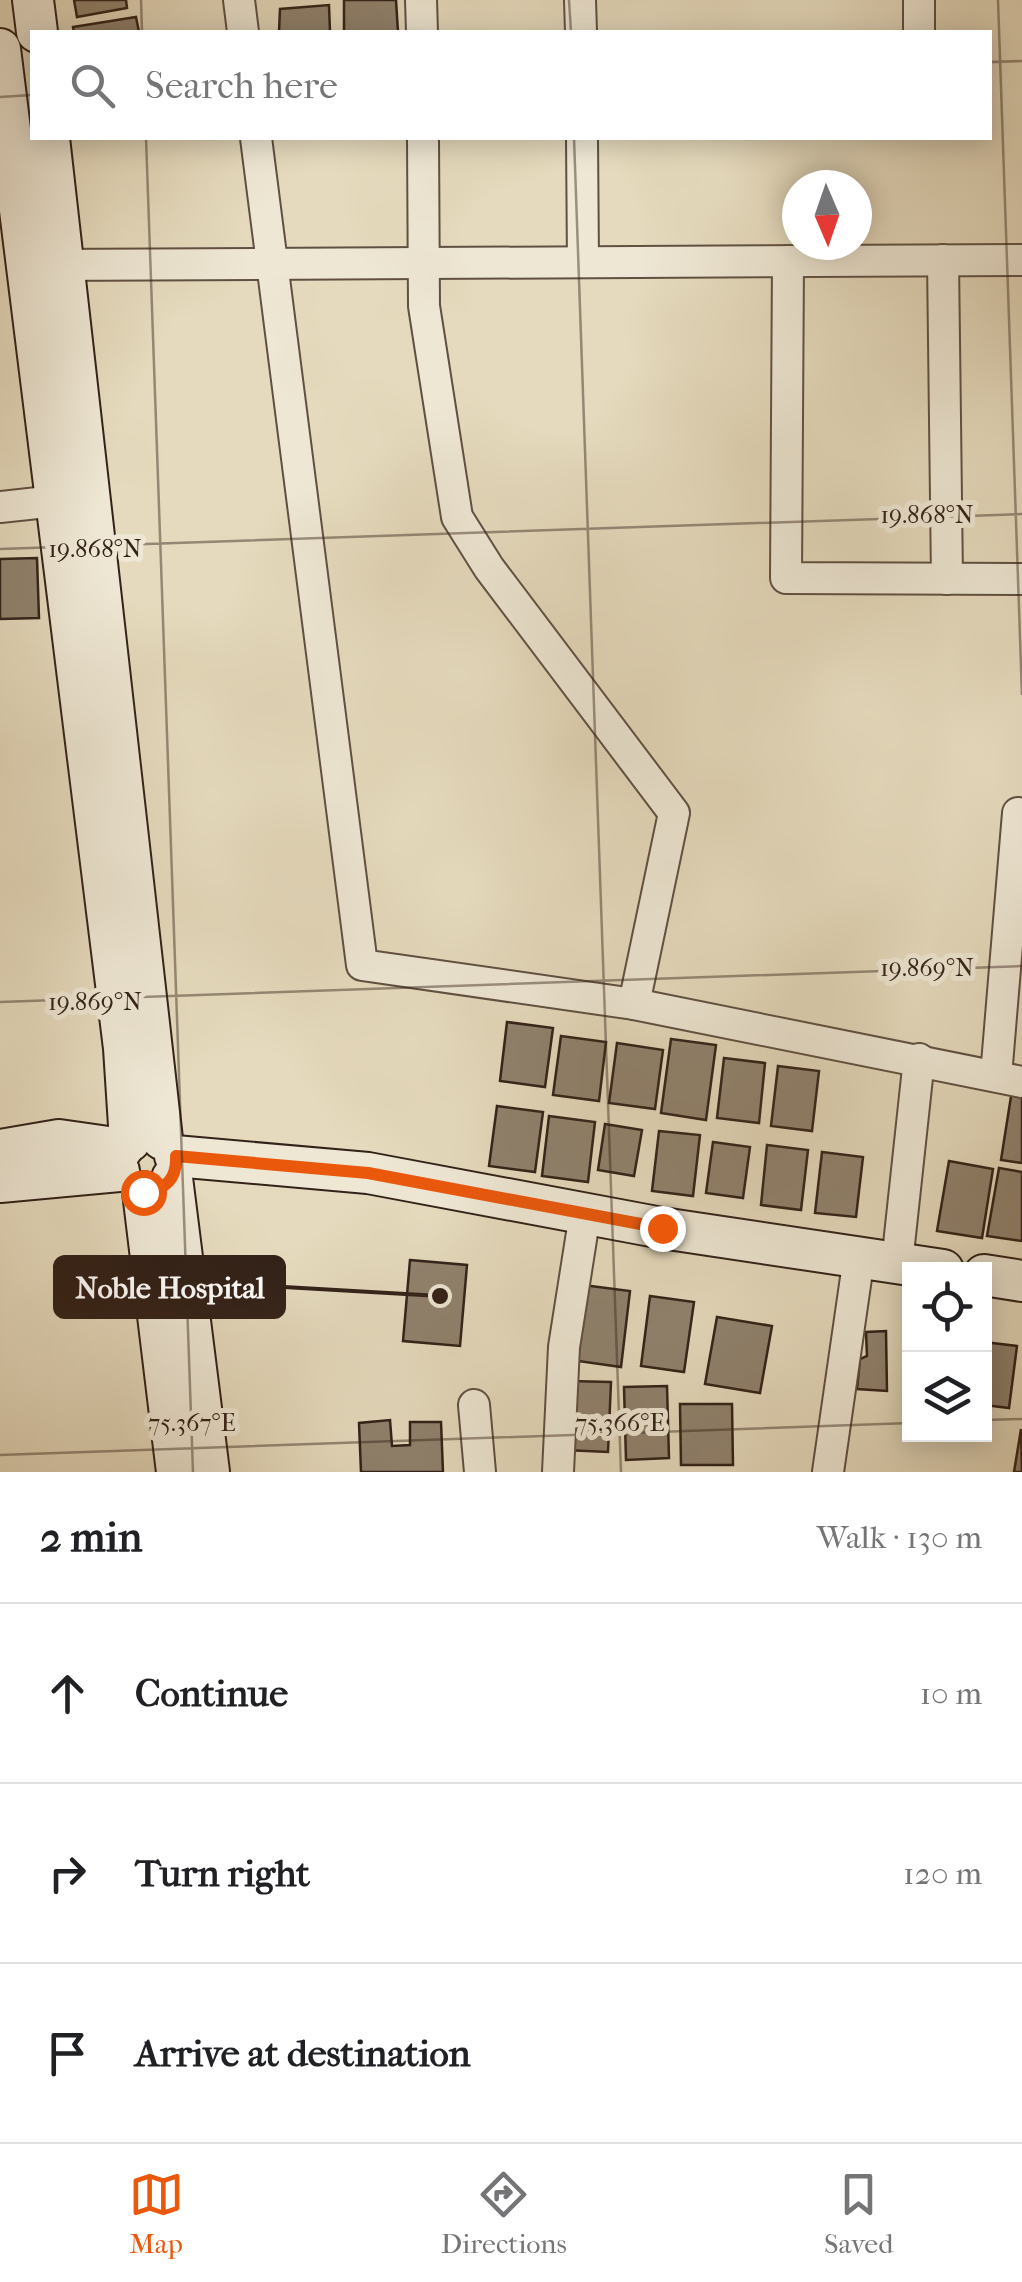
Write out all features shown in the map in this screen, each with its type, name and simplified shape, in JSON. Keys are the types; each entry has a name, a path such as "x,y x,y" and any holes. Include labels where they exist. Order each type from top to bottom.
{"main road":[{"path":"33,0 37,30"},
{"path":"0,49 45,265 177,1472"},
{"path":"49,140 45,265 56,501 124,1048 210,1472"},
{"path":"0,1150 59,1140 146,1161 368,1173 585,1214 902,1264"},
{"path":"0,1182 146,1161"},
{"path":"992,1277 1022,1281"}],"street":[{"path":"239,0 243,30"},
{"path":"421,0 422,30"},
{"path":"580,0 581,30"},
{"path":"919,0 919,30"},
{"path":"256,140 362,964 634,1004 1009,1079 1018,814"},
{"path":"423,140 424,306 457,517 489,568 674,813 634,1004"},
{"path":"582,140 583,262"},
{"path":"942,260 947,579"},
{"path":"45,265 1022,260"},
{"path":"788,261 786,578 1022,579"},
{"path":"0,507 56,501"},
{"path":"828,1472 878,1260 919,1059"},
{"path":"558,1472 564,1347 585,1214"},
{"path":"474,1405 480,1472"}],"building":[{"path":"74,0 126,0 127,8 77,17"},
{"path":"344,0 396,0 398,30 344,30"},
{"path":"329,5 330,30 279,30 280,9"},
{"path":"136,17 139,30 74,30 73,27"},
{"path":"37,558 39,618 0,619 0,559"},
{"path":"507,1022 553,1028 545,1087 500,1081"},
{"path":"561,1036 606,1042 599,1101 553,1095"},
{"path":"671,1039 716,1045 706,1120 661,1113"},
{"path":"617,1043 663,1050 655,1109 609,1103"},
{"path":"724,1058 765,1063 759,1123 717,1118"},
{"path":"778,1066 819,1071 812,1131 771,1126"},
{"path":"1012,1090 1022,1092 1022,1163 1001,1160"},
{"path":"497,1106 543,1112 535,1172 489,1166"},
{"path":"549,1116 595,1122 588,1182 542,1176"},
{"path":"605,1124 642,1130 634,1176 598,1170"},
{"path":"659,1131 700,1135 693,1196 652,1191"},
{"path":"713,1142 750,1147 743,1198 706,1193"},
{"path":"767,1145 808,1150 801,1210 761,1205"},
{"path":"822,1152 863,1157 856,1217 815,1213"},
{"path":"949,1161 993,1169 982,1238 937,1231"},
{"path":"999,1168 1022,1172 1022,1241 987,1236"},
{"path":"410,1260 467,1265 460,1346 403,1341"},
{"path":"583,1285 630,1291 621,1367 578,1361"},
{"path":"650,1296 694,1302 684,1372 641,1366"},
{"path":"717,1317 772,1326 760,1393 705,1384"},
{"path":"886,1331 887,1391 857,1389 860,1359 867,1356 866,1332"},
{"path":"992,1343 1017,1346 1009,1408 992,1406"},
{"path":"568,1381 611,1382 608,1452 565,1450"},
{"path":"667,1386 669,1458 626,1460 624,1387"},
{"path":"680,1404 732,1404 733,1465 681,1465"},
{"path":"390,1420 392,1446 410,1445 410,1422 441,1422 443,1472 361,1472 359,1423"},
{"path":"1021,1429 1022,1472 1014,1472"}],"place":[{"name":"Noble Hospital","path":"440,1296"}],"route":[{"path":"143,1192 165,1186 176,1168 176,1156 368,1173 662,1228"}]}
